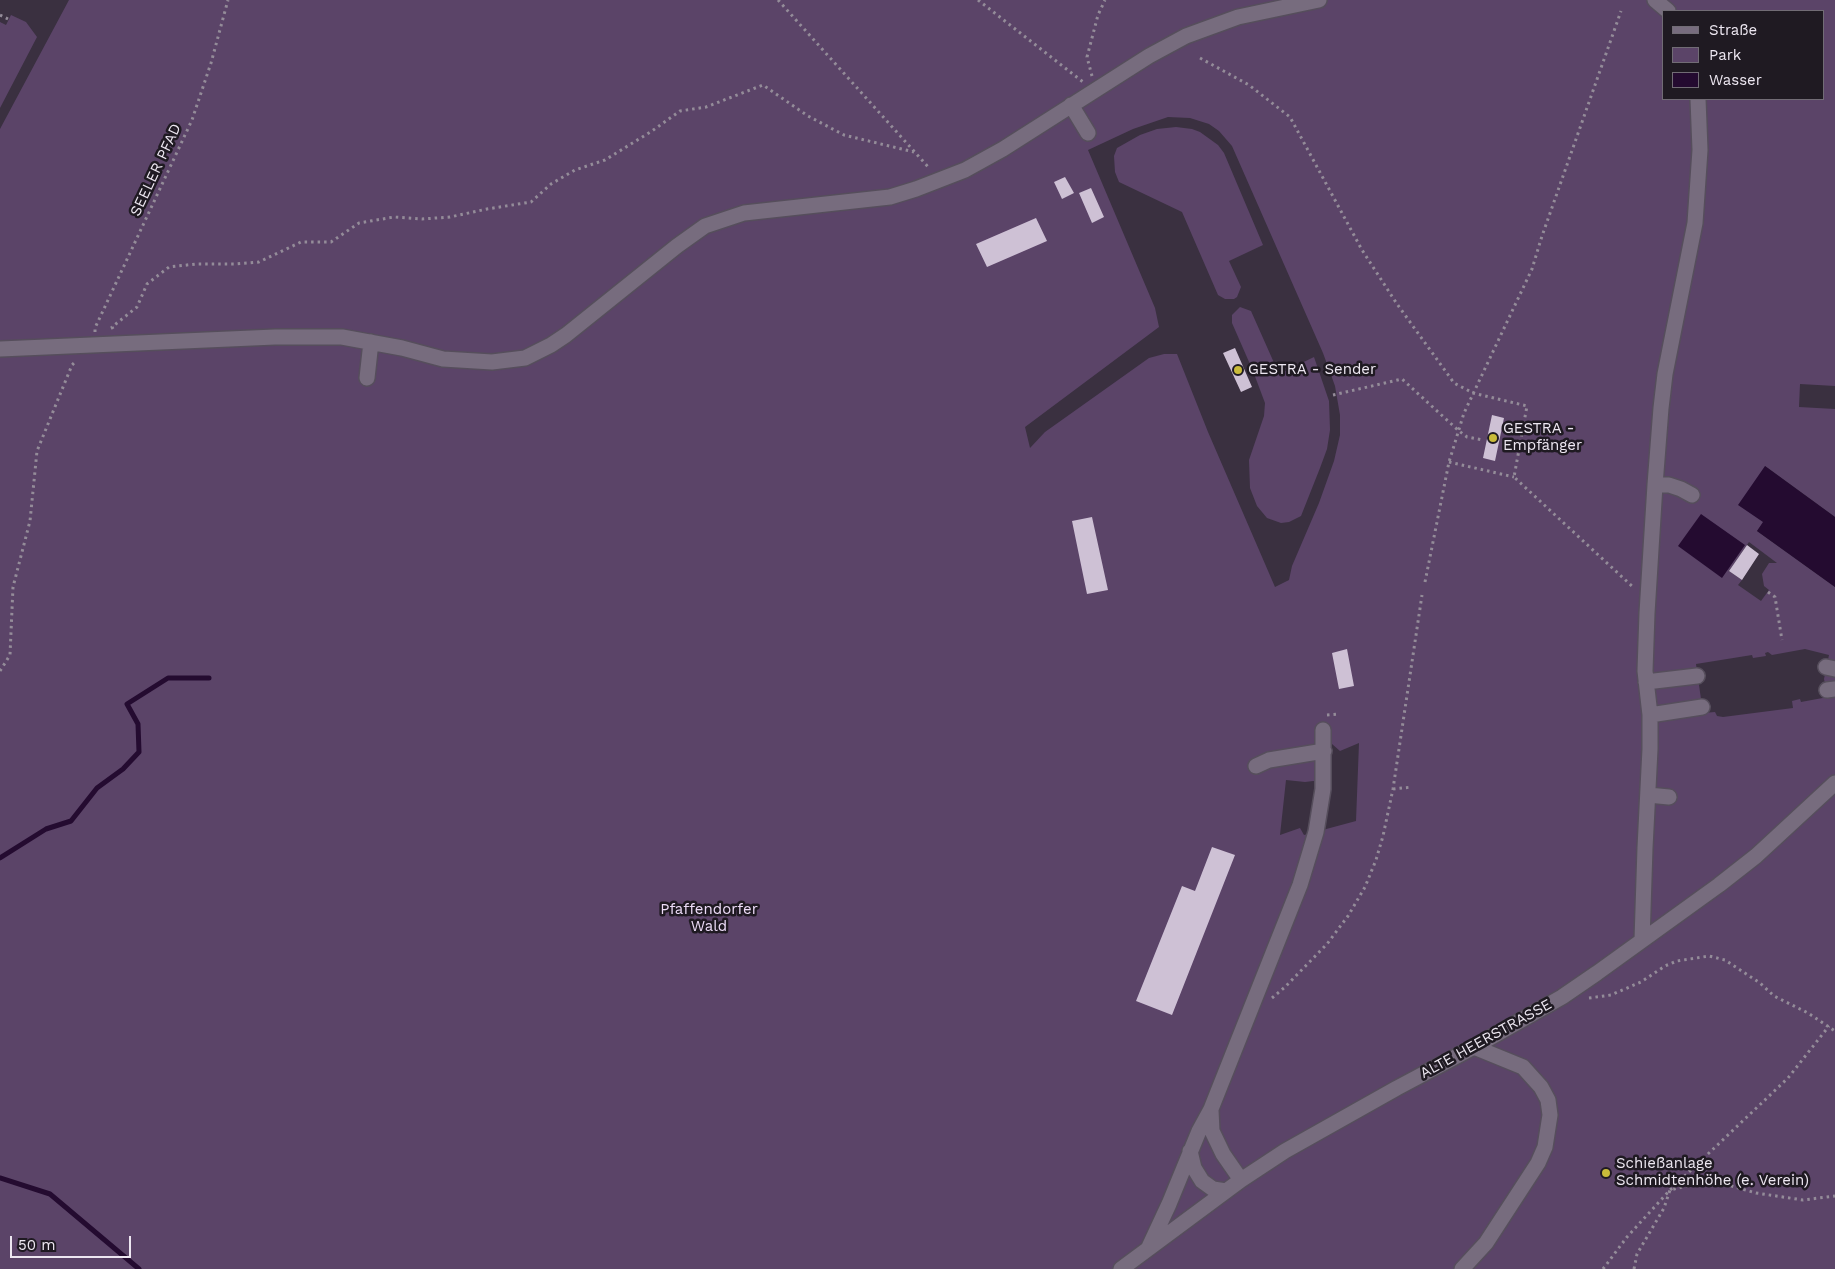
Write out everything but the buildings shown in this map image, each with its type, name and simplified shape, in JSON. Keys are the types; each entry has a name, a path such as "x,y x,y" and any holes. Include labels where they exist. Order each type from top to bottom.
{"street":[{"path":"0,349 275,337 342,337 443,359 492,362 525,358 566,335 677,246 705,226 744,213 890,198 940,180 965,170 1003,149 1163,48 1217,24 1238,17 1319,0"},
{"path":"1662,5 1677,0"},
{"path":"1642,940 1650,749 1650,715 1646,676 1655,485 1665,374 1695,223 1700,150 1698,100"},
{"path":"1071,105 1088,132"},
{"path":"367,378 371,342"},
{"path":"1655,485 1681,488 1692,495"},
{"path":"1646,676 1697,676"},
{"path":"1650,715 1702,707"},
{"path":"1147,1250 1169,1204 1190,1151 1211,1109 1300,884 1316,832 1323,789 1323,730"},
{"path":"1256,766 1269,760 1324,751"},
{"name":"ALTE HEERSTRASSE","path":"1121,1269 1241,1180 1285,1151 1562,997 1719,885 1756,856 1834,784"},
{"path":"1648,795 1669,797"},
{"path":"1462,1269 1486,1243 1538,1163 1545,1147 1550,1115 1548,1100 1542,1087 1523,1067 1474,1047"},
{"path":"1211,1109 1212,1131 1223,1154 1241,1180"},
{"path":"1190,1151 1194,1168 1202,1180 1214,1189 1226,1191"}],"path":[{"name":"SEELER PFAD","path":"96,345 95,328 192,120 211,63 228,0"},
{"path":"778,0 940,180"},
{"path":"978,0 1082,81 1097,89"},
{"path":"1097,89 1087,57 1098,15 1105,0"},
{"path":"1425,582 1449,462 1458,431 1473,393 1532,269 1621,11"},
{"path":"0,15 8,19"},
{"path":"1200,58 1249,85 1290,117 1362,250 1397,304 1454,383 1473,393 1527,406 1514,478"},
{"path":"114,344 112,327 137,307 147,284 169,267 259,262 300,242 331,242 359,223 394,217 450,218 487,209 531,202 550,184 575,170 605,160 680,111 706,107 763,85 808,116 844,135 914,152"},
{"path":"0,671 10,654 13,587 30,521 37,451 72,365 80,356 78,345"},
{"path":"1333,395 1402,379 1458,431 1467,436 1483,440"},
{"path":"1449,462 1514,478 1588,544 1632,588 1649,590"},
{"path":"1768,592 1775,597 1782,640"},
{"path":"1251,1009 1285,988 1327,944 1348,916 1365,887 1376,860 1390,806 1422,595"},
{"path":"1393,788 1412,787"},
{"path":"1390,806 1395,808"},
{"path":"1562,997 1568,1000 1611,995 1641,982 1671,964 1709,956 1724,960 1760,982 1774,996 1808,1013 1835,1031"},
{"path":"1603,1269 1627,1237 1670,1190 1788,1078 1829,1026"},
{"path":"1670,1190 1691,1185 1721,1183 1756,1193 1804,1200 1835,1196"},
{"path":"1634,1269 1637,1254 1664,1208 1670,1190"}],"green space":[{"name":"Pfaffendorfer Wald","path":"69,0 1835,0 1835,386 1800,384 1799,407 1835,409 1835,517 1765,466 1763,523 1757,531 1835,587 1835,1269 0,1269 0,129","holes":["1168,117 1190,118 1209,124 1219,131 1232,146 1323,353 1335,386 1340,415 1340,435 1334,461 1319,503 1292,566 1289,580 1275,587 1208,432 1177,354 1164,354 1149,358 1045,432 1030,448 1025,427 1159,327 1155,308 1088,150 1133,129","1749,542 1777,563 1769,563 1762,574 1764,586 1769,590 1761,601 1738,585 1742,580 1729,571","1805,649 1829,655 1824,679 1828,697 1801,702 1800,699 1792,701 1793,708 1723,717 1717,716 1715,712 1703,713 1696,664 1752,655 1753,658 1766,656 1765,653 1768,652 1772,655","1359,743 1356,821 1304,835 1300,828 1280,835 1286,780 1323,782 1325,745 1332,744 1340,751"]},
{"path":"11,15 26,22 37,37 0,108 0,22 6,25"},
{"path":"1176,127 1200,132 1218,145 1224,153 1263,245 1229,261 1241,287 1237,297 1234,299 1225,299 1218,295 1182,212 1119,182 1115,172 1114,156 1117,148 1140,135 1157,129"},
{"path":"1240,307 1251,311 1279,374 1314,357 1329,401 1330,430 1327,449 1301,516 1289,522 1281,523 1267,518 1257,506 1250,488 1249,460 1264,416 1265,403 1232,323 1232,315"}],"water":[{"path":"1765,466 1835,517 1835,587 1757,531 1763,522 1738,505"},
{"path":"1701,514 1745,545 1722,578 1678,546"}],"waterway":[{"path":"0,858 46,829 71,821 97,788 123,769 139,752 138,724 127,704 168,678 209,678"},
{"path":"0,1178 50,1194 139,1269"}],"place":[{"name":"GESTRA - Sender","path":"1238,370"},
{"name":"GESTRA - Empfänger","path":"1493,438"},
{"name":"Schießanlage Schmidtenhöhe (e. Verein)","path":"1606,1173"}]}
